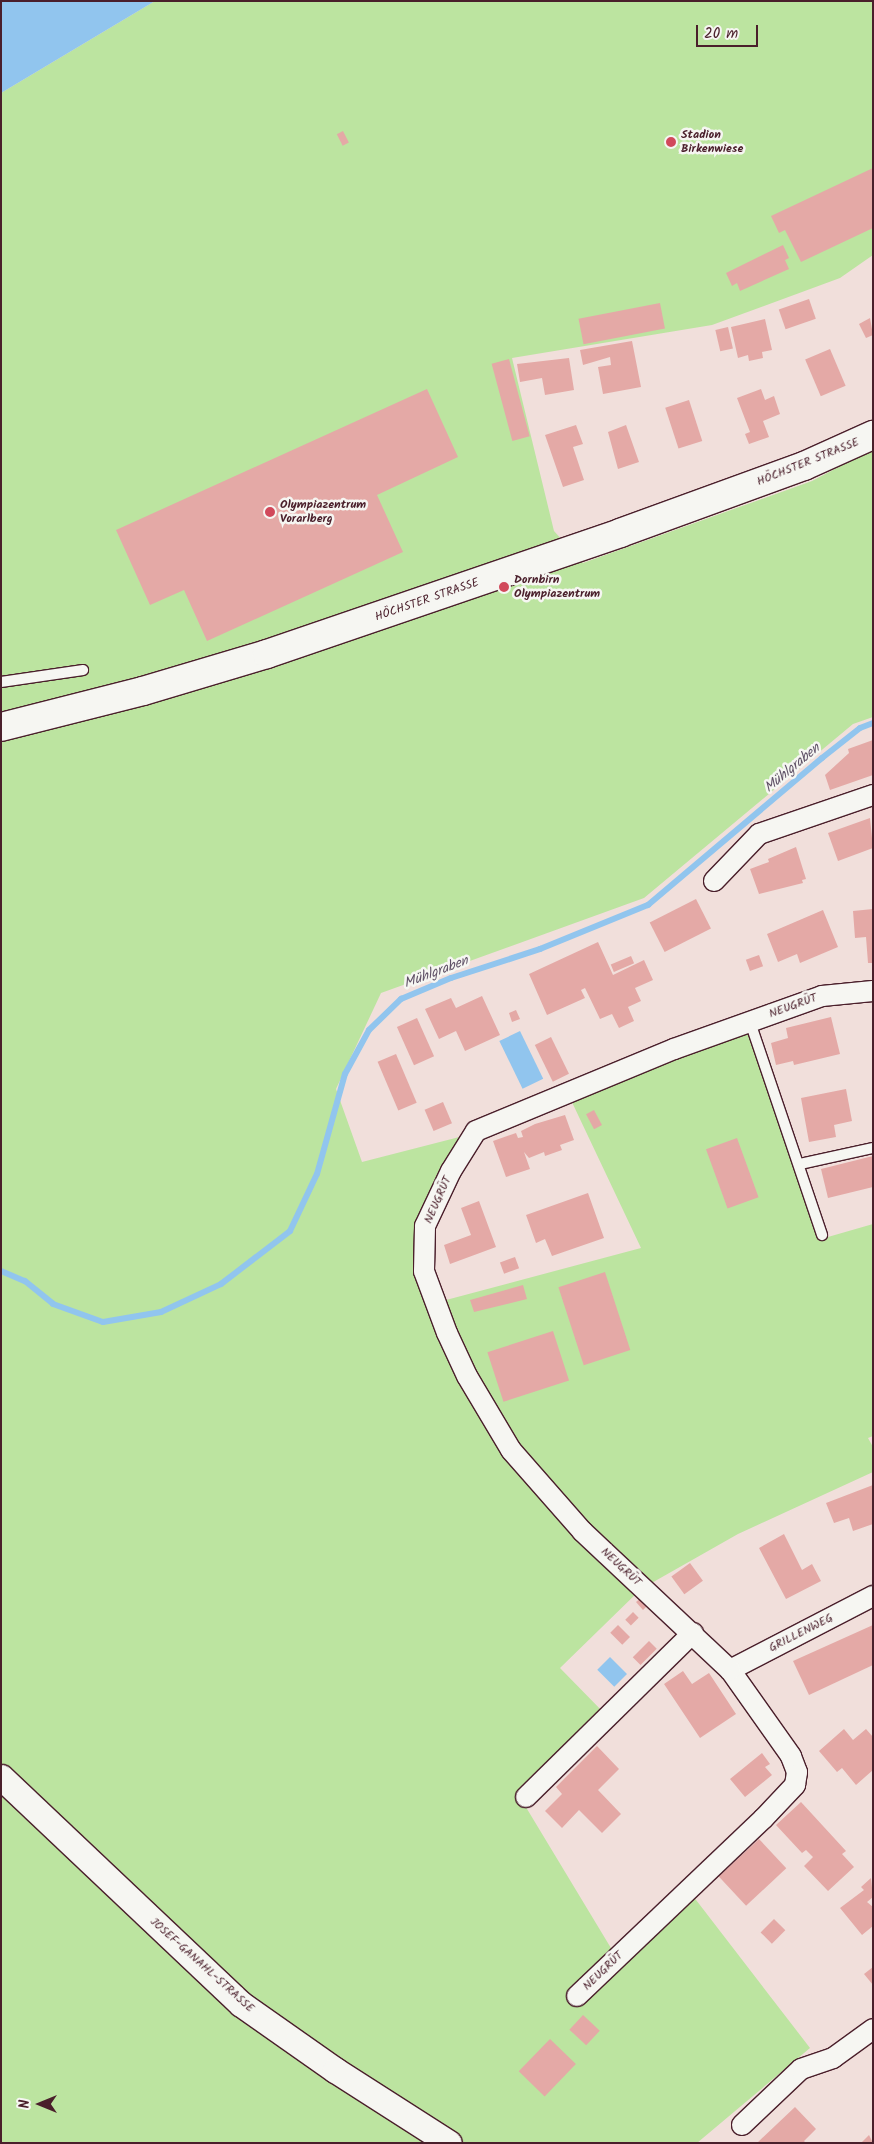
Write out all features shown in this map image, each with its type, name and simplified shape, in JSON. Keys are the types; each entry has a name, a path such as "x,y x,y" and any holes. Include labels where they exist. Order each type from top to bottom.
{"main road":[{"name":"HÖCHSTER STRASSE","path":"1,727 143,691 267,654 620,533 804,466 873,435"}],"street":[{"path":"714,881 759,834 873,795"},
{"name":"NEUGRÜT","path":"577,1996 795,1785 797,1772 791,1756 730,1670 693,1633 583,1532 511,1450 476,1393 447,1333 424,1271 425,1226 451,1171 476,1131 674,1049 822,996 873,991"},
{"name":"GRILLENWEG","path":"730,1670 873,1596"},
{"path":"526,1797 693,1633"},
{"name":"JOSEF-GANAHL-STRASSE","path":"1,1777 241,2004 335,2070 449,2143"},
{"path":"742,2125 801,2069 833,2058 873,2029"}],"lane":[{"path":"1,682 83,670"},
{"path":"750,1022 800,1164 822,1235"},
{"path":"800,1164 873,1148"}],"green space":[{"path":"155,1 873,1 873,255 840,278 712,325 512,358 554,531 583,563 812,481 873,449 873,717 853,724 644,898 381,993 336,1089 362,1162 471,1134 423,1226 431,1304 641,1248 570,1098 750,1028 821,1239 873,1224 873,1436 868,1438 873,1447 873,1472 738,1534 641,1589 560,1668 606,1715 521,1799 620,1963 693,1896 810,2048 697,2143 1,2143 1,93"}],"water":[{"path":"1,1 155,1 1,93"},
{"path":"520,1031 543,1079 523,1089 499,1041"},
{"path":"610,1657 627,1674 614,1687 597,1670"}],"building":[{"path":"343,131 349,143 343,146 337,134"},
{"path":"873,168 873,228 801,262 785,230 779,233 771,216"},
{"path":"783,245 789,258 785,260 789,269 740,291 737,283 732,286 726,273"},
{"path":"809,299 816,319 786,329 779,309"},
{"path":"660,303 665,329 583,344 579,319"},
{"path":"870,318 873,335 866,338 859,324"},
{"path":"765,319 772,350 762,352 763,358 749,361 748,355 738,358 731,327"},
{"path":"728,327 733,348 720,351 715,330"},
{"path":"632,341 641,387 603,394 598,367 611,365 610,357 583,365 580,350"},
{"path":"830,349 846,386 821,396 805,360"},
{"path":"569,358 574,390 545,395 542,378 520,382 517,364"},
{"path":"509,359 530,436 512,441 492,364"},
{"name":"Olympiazentrum Vorarlberg","path":"427,389 458,457 377,495 403,552 207,641 184,590 150,605 116,530"},
{"path":"761,389 765,400 774,396 780,414 763,421 769,437 749,444 745,434 750,432 737,398"},
{"path":"689,400 702,441 679,449 665,408"},
{"path":"576,425 583,444 573,447 584,480 563,487 545,435"},
{"path":"626,425 639,462 618,469 608,432"},
{"path":"873,740 873,775 830,790 825,775 849,753 848,749"},
{"path":"870,818 873,848 838,861 828,833"},
{"path":"796,847 806,879 802,880 803,883 759,894 750,869 769,862 768,859"},
{"path":"696,899 711,928 665,952 650,923"},
{"path":"873,909 873,963 868,963 866,937 855,938 853,911"},
{"path":"823,910 838,947 800,963 797,954 778,962 767,934"},
{"path":"598,942 613,975 644,960 653,980 635,988 641,1001 628,1007 634,1021 619,1028 612,1014 600,1019 585,988 581,990 585,998 547,1015 529,974"},
{"path":"759,955 763,966 750,971 746,960"},
{"path":"631,956 634,963 614,972 611,965"},
{"path":"482,996 500,1035 465,1051 456,1031 439,1039 425,1009 451,998 456,1008"},
{"path":"516,1010 520,1019 512,1022 509,1013"},
{"path":"831,1017 840,1054 794,1065 793,1061 776,1065 771,1043 788,1038 786,1028"},
{"path":"417,1018 434,1056 414,1065 397,1027"},
{"path":"551,1037 569,1074 553,1082 535,1045"},
{"path":"396,1054 417,1103 398,1111 378,1062"},
{"path":"846,1089 852,1121 834,1125 836,1137 809,1142 801,1098"},
{"path":"443,1102 452,1123 434,1131 425,1110"},
{"path":"594,1110 602,1125 594,1129 586,1114"},
{"path":"565,1115 574,1140 560,1145 562,1150 545,1156 544,1152 529,1158 524,1152 530,1169 506,1177 493,1141 516,1133 518,1138 523,1137 521,1131 535,1124"},
{"path":"737,1138 759,1197 728,1208 706,1149"},
{"path":"873,1156 873,1187 828,1198 821,1169"},
{"path":"588,1193 604,1238 552,1256 545,1239 536,1243 526,1215"},
{"path":"479,1201 496,1247 450,1264 444,1245 471,1235 461,1208"},
{"path":"515,1257 519,1268 504,1274 500,1262"},
{"path":"605,1272 630,1350 584,1365 558,1287"},
{"path":"523,1285 527,1299 474,1312 470,1300"},
{"path":"553,1331 569,1380 503,1402 487,1352"},
{"path":"873,1485 873,1524 853,1531 849,1518 834,1523 826,1503"},
{"path":"784,1534 802,1570 812,1564 821,1581 786,1599 759,1548"},
{"path":"690,1563 703,1581 684,1594 671,1577"},
{"path":"642,1597 649,1604 643,1610 636,1602"},
{"path":"633,1612 639,1618 631,1625 625,1620"},
{"path":"618,1625 630,1637 622,1645 610,1633"},
{"path":"873,1625 873,1665 809,1695 793,1661"},
{"path":"649,1641 657,1649 641,1665 633,1657"},
{"path":"683,1671 692,1684 709,1673 736,1714 700,1738 664,1684"},
{"path":"844,1729 853,1740 866,1729 873,1737 873,1770 856,1785 842,1768 837,1772 819,1751"},
{"path":"597,1746 619,1769 598,1790 621,1814 602,1833 579,1810 562,1828 545,1811 562,1794 556,1787"},
{"path":"762,1753 770,1764 765,1767 772,1775 745,1797 730,1779"},
{"path":"801,1802 846,1851 842,1854 854,1867 828,1891 804,1866 813,1857 806,1850 802,1853 776,1825"},
{"path":"759,1839 786,1868 746,1906 719,1877"},
{"path":"871,1878 873,1897 867,1902 873,1907 873,1926 862,1935 840,1908 864,1890 861,1887"},
{"path":"774,1919 785,1930 772,1944 761,1932"},
{"path":"873,1967 873,1985 864,1974"},
{"path":"583,2015 600,2031 586,2045 569,2030"},
{"path":"550,2039 576,2064 545,2096 519,2071"},
{"path":"795,2107 816,2129 804,2141 806,2143 757,2143"},
{"path":"869,2135 873,2143 861,2143"}],"waterway":[{"name":"Mühlgraben","path":"1,1271 25,1281 53,1304 103,1322 161,1312 221,1284 290,1231 317,1174 345,1074 369,1030 401,999 451,978 540,949 648,905 822,758 860,728 873,723"}],"place":[{"name":"Stadion Birkenwiese","path":"671,142"},
{"name":"Olympiazentrum Vorarlberg","path":"270,512"},
{"name":"Dornbirn Olympiazentrum","path":"504,587"}]}
